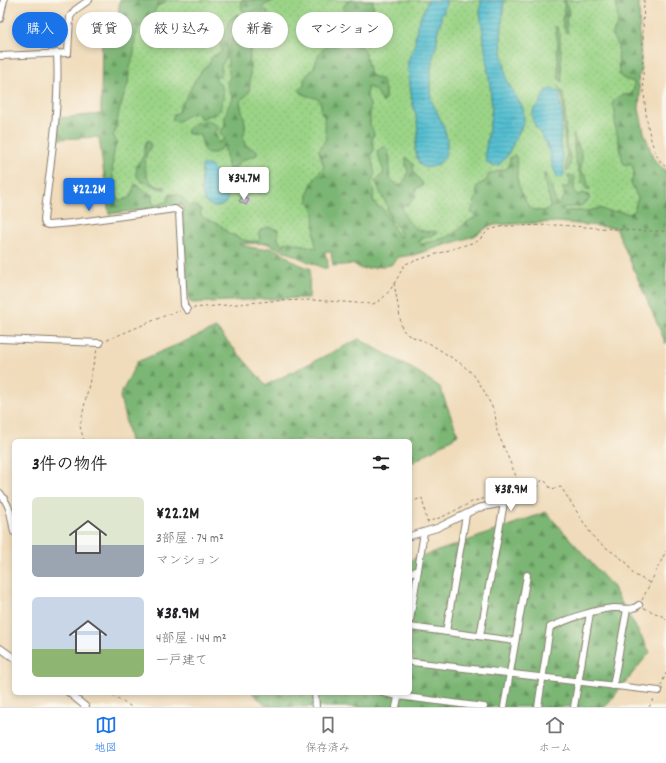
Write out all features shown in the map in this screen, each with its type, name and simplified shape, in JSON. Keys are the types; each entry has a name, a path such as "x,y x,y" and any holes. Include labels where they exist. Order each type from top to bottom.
{"street":[{"path":"0,19 4,0"},
{"path":"0,56 68,53 70,17 75,10 89,0"},
{"path":"57,53 58,84 56,120 46,197 45,224 72,223 175,209 179,212 184,305 187,310"},
{"path":"0,339 100,343"},
{"path":"0,493 11,512 12,519"},
{"path":"412,535 437,528 478,508 504,503 480,636"},
{"path":"446,632 466,515"},
{"path":"412,608 424,532"},
{"path":"412,572 418,570"},
{"path":"504,707 527,575"},
{"path":"538,707 550,627 590,613 613,608 634,609 639,605"},
{"path":"613,686 627,609"},
{"path":"574,707 590,613"},
{"path":"412,627 515,641"},
{"path":"0,648 12,657"},
{"path":"412,661 659,691"},
{"path":"71,695 86,707"},
{"path":"316,695 316,707"},
{"path":"396,707 398,695 484,707"}],"path":[{"path":"644,0 643,43 646,119 654,148 660,160 666,167"},
{"path":"83,439 80,426 94,361 100,343 169,314 197,307 271,301 312,300 373,304 380,301 394,283 405,264 478,242 489,230 504,226 559,225 640,231 666,231"},
{"path":"394,283 402,329 408,335 429,343 460,363 472,374 483,389 495,413 497,432 522,494 529,497 542,480 545,481 551,489 561,487 591,534 626,562 633,574 650,584"},
{"path":"412,501 422,498 427,522"},
{"path":"666,551 639,605 662,616 666,620"},
{"path":"649,707 659,691 666,673"},
{"path":"110,695 132,707"}],"green space":[{"path":"120,0 167,0 157,6 154,12 140,12 140,26 135,38 134,53 129,72 128,84 119,111 115,133 113,135 117,142 113,155 112,170 117,198 120,200 130,197 135,184 152,195 154,205 167,202 170,194 174,194 183,199 190,206 194,205 201,209 201,215 223,227 228,234 243,240 258,241 260,239 260,230 269,227 278,230 278,239 281,245 284,246 284,243 289,242 317,248 314,214 308,197 312,183 324,166 319,151 326,139 324,116 321,112 321,106 318,99 301,93 300,89 304,84 304,79 313,69 319,54 324,48 362,48 367,60 370,75 382,80 385,92 383,103 375,90 367,87 367,97 370,104 370,125 374,133 372,141 374,149 371,155 375,174 371,183 374,189 373,200 377,206 383,209 398,236 401,237 399,229 391,221 387,206 375,181 384,173 377,152 383,146 387,150 390,157 390,179 398,185 401,185 408,172 406,157 413,164 414,171 423,185 417,188 415,193 416,197 402,208 410,223 414,227 424,231 435,231 438,233 428,237 422,237 422,240 418,241 422,244 448,237 470,220 478,217 471,212 477,194 476,188 478,185 486,181 489,174 508,168 510,158 515,155 519,185 524,198 531,209 542,211 550,208 544,173 551,183 554,197 558,205 565,195 562,188 570,186 570,180 567,176 574,176 574,188 578,196 583,193 589,195 589,200 580,206 560,208 565,211 588,211 600,208 609,212 618,211 630,214 634,210 638,198 631,183 634,173 632,164 630,163 627,165 623,163 615,124 615,110 612,105 619,96 631,95 634,82 624,79 619,75 618,46 612,36 618,22 616,0 641,0 639,5 641,72 638,77 640,94 639,109 644,132 653,158 666,171 666,344 616,228 558,222 491,225 474,236 413,255 399,257 391,265 361,269 354,264 333,266 331,252 324,252 328,261 327,268 323,268 266,243 239,244 260,249 275,249 299,264 310,268 309,298 192,303 189,301 182,205 109,214 99,137 58,139 59,118 101,114 102,48 132,48 132,12 118,12"},
{"path":"122,0 638,0 637,109 663,221 490,219 446,241 391,253 353,238 301,257 266,242 214,244 183,203 111,212 107,73 112,48 132,48 132,12 120,12"},
{"path":"242,0 275,0 265,5 261,10 254,12 244,12 241,8"},
{"path":"349,0 373,0 373,10 369,12 343,12 344,6"},
{"path":"564,0 566,0 569,14 566,19 568,33 565,32 562,20"},
{"path":"232,18 232,29 229,35 226,58 221,66 222,73 220,76 215,76 223,90 220,110 214,115 206,116 204,118 200,118 196,112 177,122 172,119 174,114 179,112 180,106 185,100 195,80 209,64 212,57 222,51 221,48 224,48 224,33 228,29 229,20"},
{"path":"555,27 557,27 560,35 562,82 559,79 558,44"},
{"path":"232,39 232,48 250,48 249,93 240,101 245,123 245,132 243,136 245,145 257,150 257,155 240,161 235,168 229,170 224,146 215,153 207,153 204,150 200,135 189,134 186,132 194,125 202,121 206,121 219,127 216,135 219,143 225,139 220,133 225,127 226,112 233,99 227,82 230,77 228,60"},
{"path":"558,87 563,93 565,103 566,144 571,162 567,171 567,152 565,149 563,122 564,104 562,94"},
{"path":"573,134 579,146 582,159 581,173 586,175 590,188 589,190 585,188 584,183 580,183 582,178 578,170 575,157"},
{"path":"148,140 151,146 146,159 146,172 149,179 153,183 166,187 164,190 141,181 136,173 137,165 143,157 146,142"},
{"path":"216,328 266,385 359,339 418,372 440,387 458,435 412,463 412,439 130,439 120,396 137,362"},
{"path":"546,512 612,586 650,652 605,707 268,707 254,695 412,695 412,559"}],"water":[{"path":"428,0 447,0 443,14 440,16 442,20 437,34 437,43 432,63 430,91 431,100 444,127 447,148 445,157 440,163 432,167 424,167 420,165 415,148 418,134 417,120 412,101 408,61 415,43 417,25"},
{"path":"481,0 504,0 501,40 507,81 523,108 524,122 507,156 499,165 493,166 487,163 485,154 492,108 480,12"},
{"path":"555,89 560,93 562,119 560,142 564,174 559,178 553,167 546,143 532,119 532,114 540,103 543,95 546,91"},
{"path":"202,165 210,165 226,182 227,199 225,204 214,207 205,202 201,190"}],"building":[{"path":"243,196 249,200 246,205 239,201"}]}
